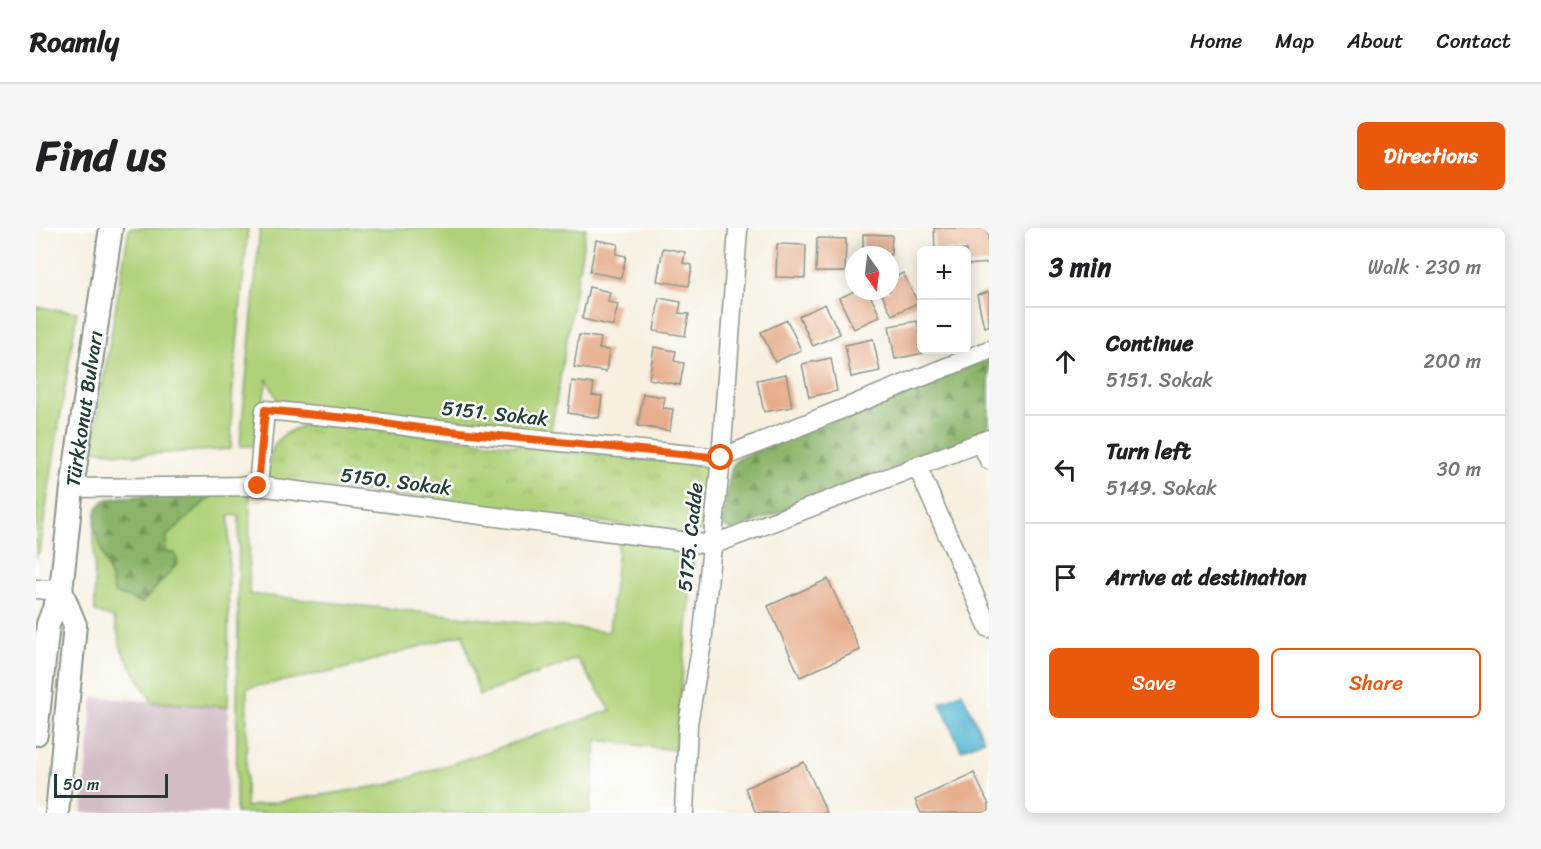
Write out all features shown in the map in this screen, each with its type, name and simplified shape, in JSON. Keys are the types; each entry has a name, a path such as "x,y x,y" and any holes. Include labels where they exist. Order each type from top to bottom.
{"street":[{"name":"Türkkonut Bulvarı","path":"36,735 48,624 61,591 72,488 111,228"},
{"name":"5175. Cadde","path":"684,813 688,724 702,643 721,458 738,230"},
{"path":"721,458 989,350"},
{"name":"5151. Sokak","path":"258,486 265,410 721,458"},
{"path":"712,545 985,440 989,460"},
{"path":"917,466 989,628"},
{"name":"5150. Sokak","path":"72,488 258,486 712,545"},
{"path":"36,589 61,591"},
{"name":"Türkkonut Bulvarı","path":"57,813 75,625 61,591"}],"shaded area":[{"path":"93,697 228,707 227,813 82,813"}],"green space":[{"path":"129,228 248,228 232,397 231,449 135,455 95,450 93,442"},
{"path":"260,228 586,228 551,431 282,409 267,379 255,446 240,446"},
{"path":"36,307 77,312 39,552 36,557"},
{"path":"989,359 989,431 735,530 727,528 722,523 731,470 739,458"},
{"path":"312,423 710,466 715,472 704,526 695,534 268,480 267,471 274,445 290,431"},
{"path":"217,491 250,493 249,594 609,632 619,539 691,549 694,557 675,750 597,740 590,813 236,813 239,516 229,515 228,707 152,702 122,651 114,618 95,612 94,525 114,593 165,552 167,536","holes":["463,634 479,695 577,659 611,710 391,784 246,807 247,688 340,670"]},
{"path":"217,491 167,536 165,552 175,553 178,563 142,603 114,593 94,525 97,508 105,500"}],"water":[{"path":"962,692 984,740 961,750 940,703"}],"building":[{"path":"934,228 988,228 989,263 971,265 971,246 935,246"},
{"path":"863,234 892,235 891,246 863,246"},
{"path":"817,238 846,239 845,272 816,272"},
{"path":"596,240 618,244 616,254 626,256 621,278 590,272"},
{"path":"777,244 806,245 805,278 776,277"},
{"path":"663,248 685,252 683,263 692,265 689,286 657,281"},
{"path":"903,273 917,303 892,315 884,300 899,300 899,275"},
{"path":"589,287 610,292 608,302 618,304 613,326 582,319"},
{"path":"989,292 989,326 984,327 977,295"},
{"path":"845,295 845,300 872,300 880,316 854,329 839,298"},
{"path":"659,298 681,302 679,313 689,314 685,336 654,331"},
{"path":"825,304 840,334 813,346 799,316"},
{"path":"787,320 801,350 775,362 761,332"},
{"path":"917,321 917,354 919,354 895,359 889,326"},
{"path":"579,335 601,338 599,349 609,350 606,372 574,367"},
{"path":"873,339 880,371 851,377 845,345"},
{"path":"654,347 676,351 674,361 684,363 680,385 649,379"},
{"path":"831,358 837,391 809,397 802,364"},
{"path":"786,374 792,407 764,412 757,380"},
{"path":"572,381 594,384 592,395 602,396 599,418 568,413"},
{"path":"643,394 665,397 663,408 673,409 670,431 638,426"},
{"path":"828,579 860,650 800,677 768,606"},
{"path":"804,762 827,813 756,813 745,788"},
{"path":"974,773 989,805 989,813 921,813 915,800"}],"route":[{"path":"258,486 265,410 721,458"}]}
